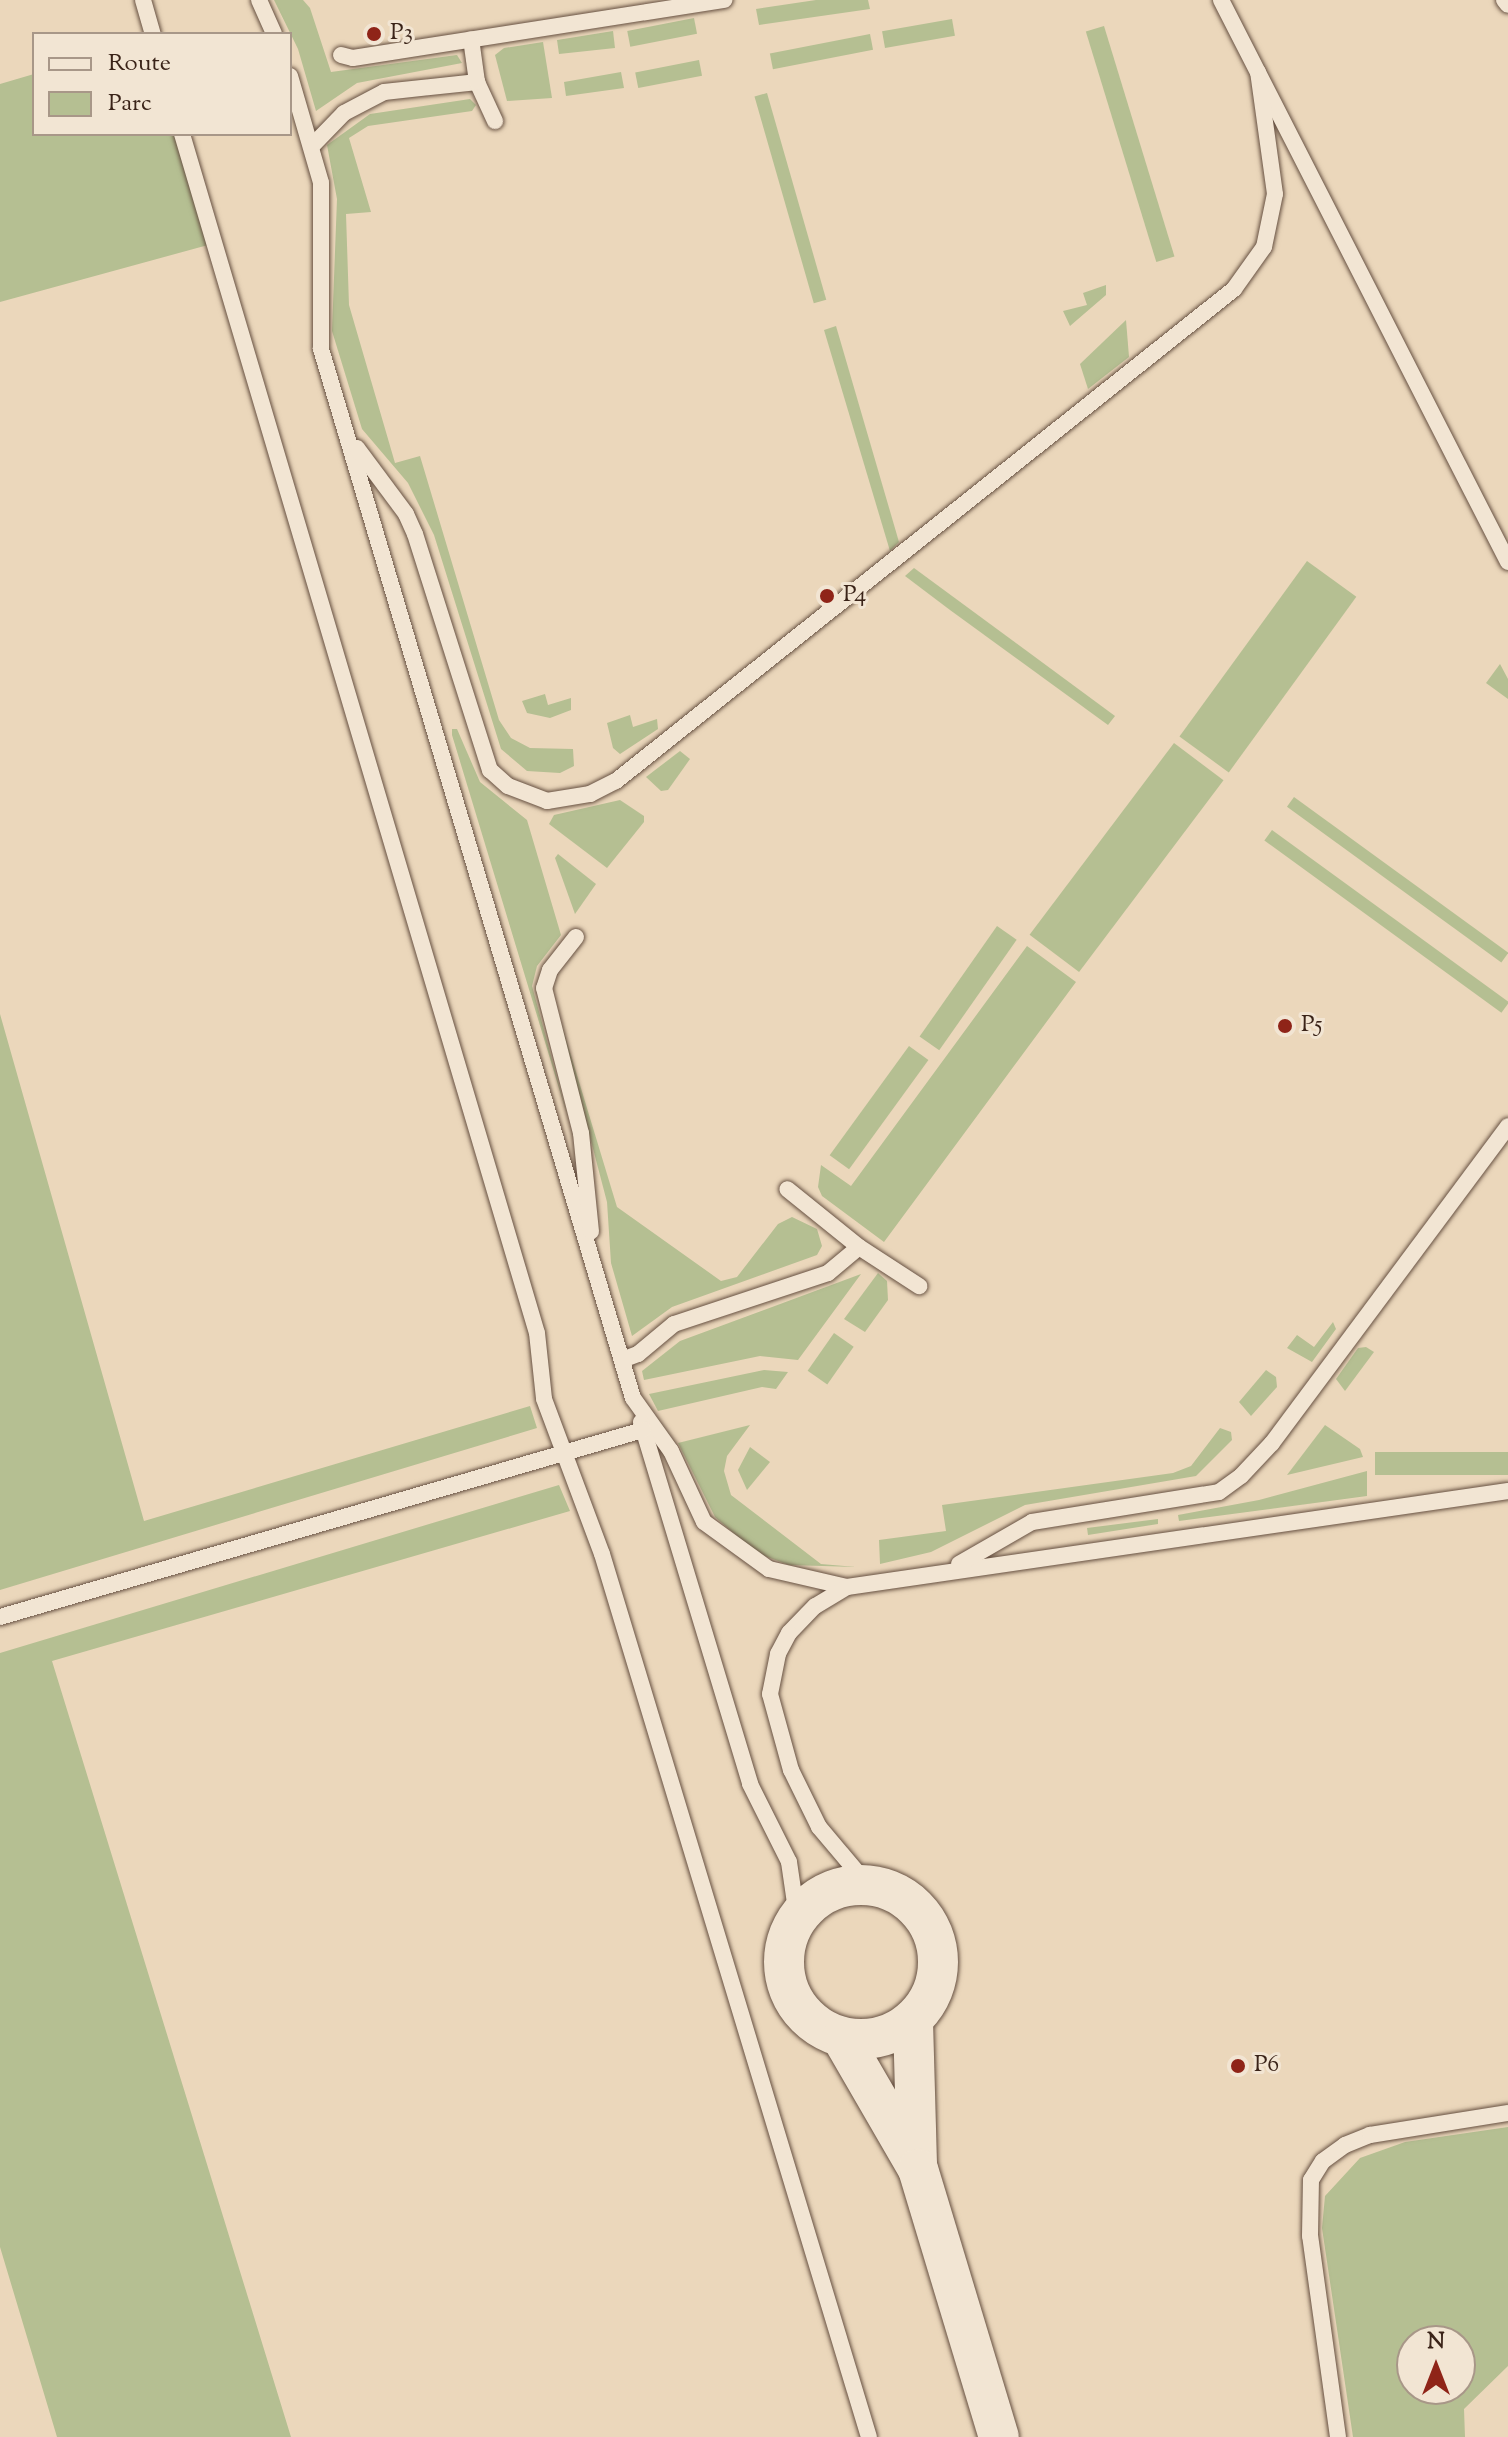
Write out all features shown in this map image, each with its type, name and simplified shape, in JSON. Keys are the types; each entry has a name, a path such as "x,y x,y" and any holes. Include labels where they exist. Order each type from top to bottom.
{"street":[{"path":"913,2021 867,2040 842,2038 800,2012 788,1990 784,1953 797,1917 817,1898 841,1887 868,1885 904,1899 931,1927 938,1953 937,1978 913,2021 918,2169"},
{"path":"842,2038 918,2169 999,2437"}],"lane":[{"path":"143,0 152,32"},
{"path":"259,0 273,32"},
{"path":"341,55 353,58 725,0"},
{"path":"1221,0 1508,562"},
{"path":"1504,0 1508,5"},
{"path":"471,39 477,82 495,121"},
{"path":"349,437 411,524 490,770 508,786 547,801 590,794 628,772 1234,289 1264,247 1275,194 1258,72"},
{"path":"292,82 312,146 324,205 318,329 750,1784 789,1862 797,1917"},
{"path":"312,146 344,113 384,92 477,82"},
{"path":"183,136 533,1318 544,1399 561,1452 602,1554 869,2437"},
{"path":"576,937 550,970 544,988 581,1133 595,1270"},
{"path":"947,1571 1032,1522 1219,1492 1241,1476 1272,1443 1508,1126"},
{"path":"787,1189 859,1247 919,1286"},
{"path":"622,1360 638,1354 674,1324 828,1273 859,1247"},
{"path":"633,1398 671,1451 704,1522 724,1540 769,1569 847,1587"},
{"path":"0,1617 643,1430"},
{"path":"868,1885 819,1827 791,1770 770,1694 778,1654 789,1633 815,1606 847,1587 1508,1491"},
{"path":"1338,2437 1310,2236 1311,2180 1323,2161 1370,2135 1508,2113"}],"green space":[{"path":"274,0 303,0 310,8 331,72 457,55 462,63 357,83 316,111 298,49"},
{"path":"816,0 868,0 870,9 759,25 756,9"},
{"path":"694,18 697,34 630,47 627,31"},
{"path":"952,19 955,36 885,48 882,31"},
{"path":"1104,26 1174,256 1156,262 1086,32"},
{"path":"613,31 615,48 559,54 557,40"},
{"path":"870,34 873,50 773,69 770,53"},
{"path":"543,42 552,98 507,101 495,55 504,48"},
{"path":"699,60 702,76 638,88 635,72"},
{"path":"621,72 624,88 566,96 564,82"},
{"path":"32,75 32,136 176,136 208,245 0,302 0,84"},
{"path":"767,93 826,300 814,303 755,97"},
{"path":"470,99 476,105 472,111 368,126 349,138 371,212 346,214 349,305 395,463 420,456 499,720 511,738 530,748 573,749 574,766 560,773 527,771 501,749 434,535 408,483 362,429 332,331 337,199 327,145 370,114"},
{"path":"1106,285 1106,295 1070,326 1063,311 1087,305 1083,293"},
{"path":"1126,320 1129,357 1088,389 1080,364"},
{"path":"836,326 899,542 890,551 824,330"},
{"path":"1307,561 1356,597 1229,772 1179,737"},
{"path":"914,568 1115,716 1108,725 950,610 905,576"},
{"path":"1500,664 1508,679 1508,699 1486,683"},
{"path":"545,694 548,705 571,698 571,710 550,718 527,713 522,701"},
{"path":"630,715 633,727 657,719 658,729 620,754 613,748 607,723"},
{"path":"452,729 457,729 480,782 527,820 561,935 537,966 532,986 568,1118 452,735"},
{"path":"1174,743 1224,780 1079,972 1030,935"},
{"path":"680,751 690,759 668,790 661,791 646,777"},
{"path":"1294,797 1508,952 1501,962 1287,807"},
{"path":"620,800 644,816 644,822 607,868 549,824 554,815"},
{"path":"1272,830 1508,1001 1501,1013 1264,841"},
{"path":"558,854 596,884 575,914 555,858"},
{"path":"997,926 1017,940 939,1050 920,1037"},
{"path":"1027,946 1076,982 884,1242 822,1196 818,1187 821,1165 851,1186"},
{"path":"553,996 617,1207 721,1281 737,1277 778,1224 792,1217 817,1229 822,1246 817,1255 672,1307 632,1336 611,1263 607,1202"},
{"path":"0,1014 144,1521 530,1406 537,1428 0,1590"},
{"path":"909,1046 928,1060 849,1169 830,1155"},
{"path":"878,1273 887,1281 888,1300 865,1332 844,1319"},
{"path":"861,1274 798,1360 760,1356 644,1380 642,1371 680,1341"},
{"path":"1333,1322 1336,1329 1312,1362 1287,1348 1297,1335 1314,1347"},
{"path":"834,1333 854,1347 827,1384 808,1371"},
{"path":"1366,1347 1374,1352 1345,1391 1336,1379 1358,1348"},
{"path":"764,1370 788,1372 776,1389 762,1387 658,1411 649,1394"},
{"path":"1266,1370 1276,1377 1277,1387 1251,1416 1239,1402"},
{"path":"750,1425 727,1456 724,1471 731,1495 821,1564 856,1567 789,1565 757,1553 715,1517 678,1443"},
{"path":"1325,1425 1360,1449 1363,1457 1287,1475"},
{"path":"1220,1428 1231,1432 1232,1440 1196,1476 1025,1505 931,1552 880,1564 879,1540 946,1531 942,1505 1173,1473 1191,1466"},
{"path":"750,1447 770,1462 747,1490 738,1470"},
{"path":"1375,1452 1508,1452 1508,1475 1375,1475"},
{"path":"1367,1471 1367,1496 1179,1521 1178,1515 1259,1500"},
{"path":"559,1485 570,1511 52,1661 291,2437 57,2437 0,2247 0,1653"},
{"path":"1158,1519 1158,1524 1088,1535 1087,1528"},
{"path":"1508,2127 1508,2366 1476,2397 1476,2325 1396,2325 1396,2405 1468,2405 1464,2409 1465,2437 1353,2437 1322,2228 1325,2196 1360,2158 1405,2142"}],"place":[{"name":"P3","path":"374,34"},
{"name":"P4","path":"827,596"},
{"name":"P5","path":"1285,1026"},
{"name":"P6","path":"1238,2066"}]}
